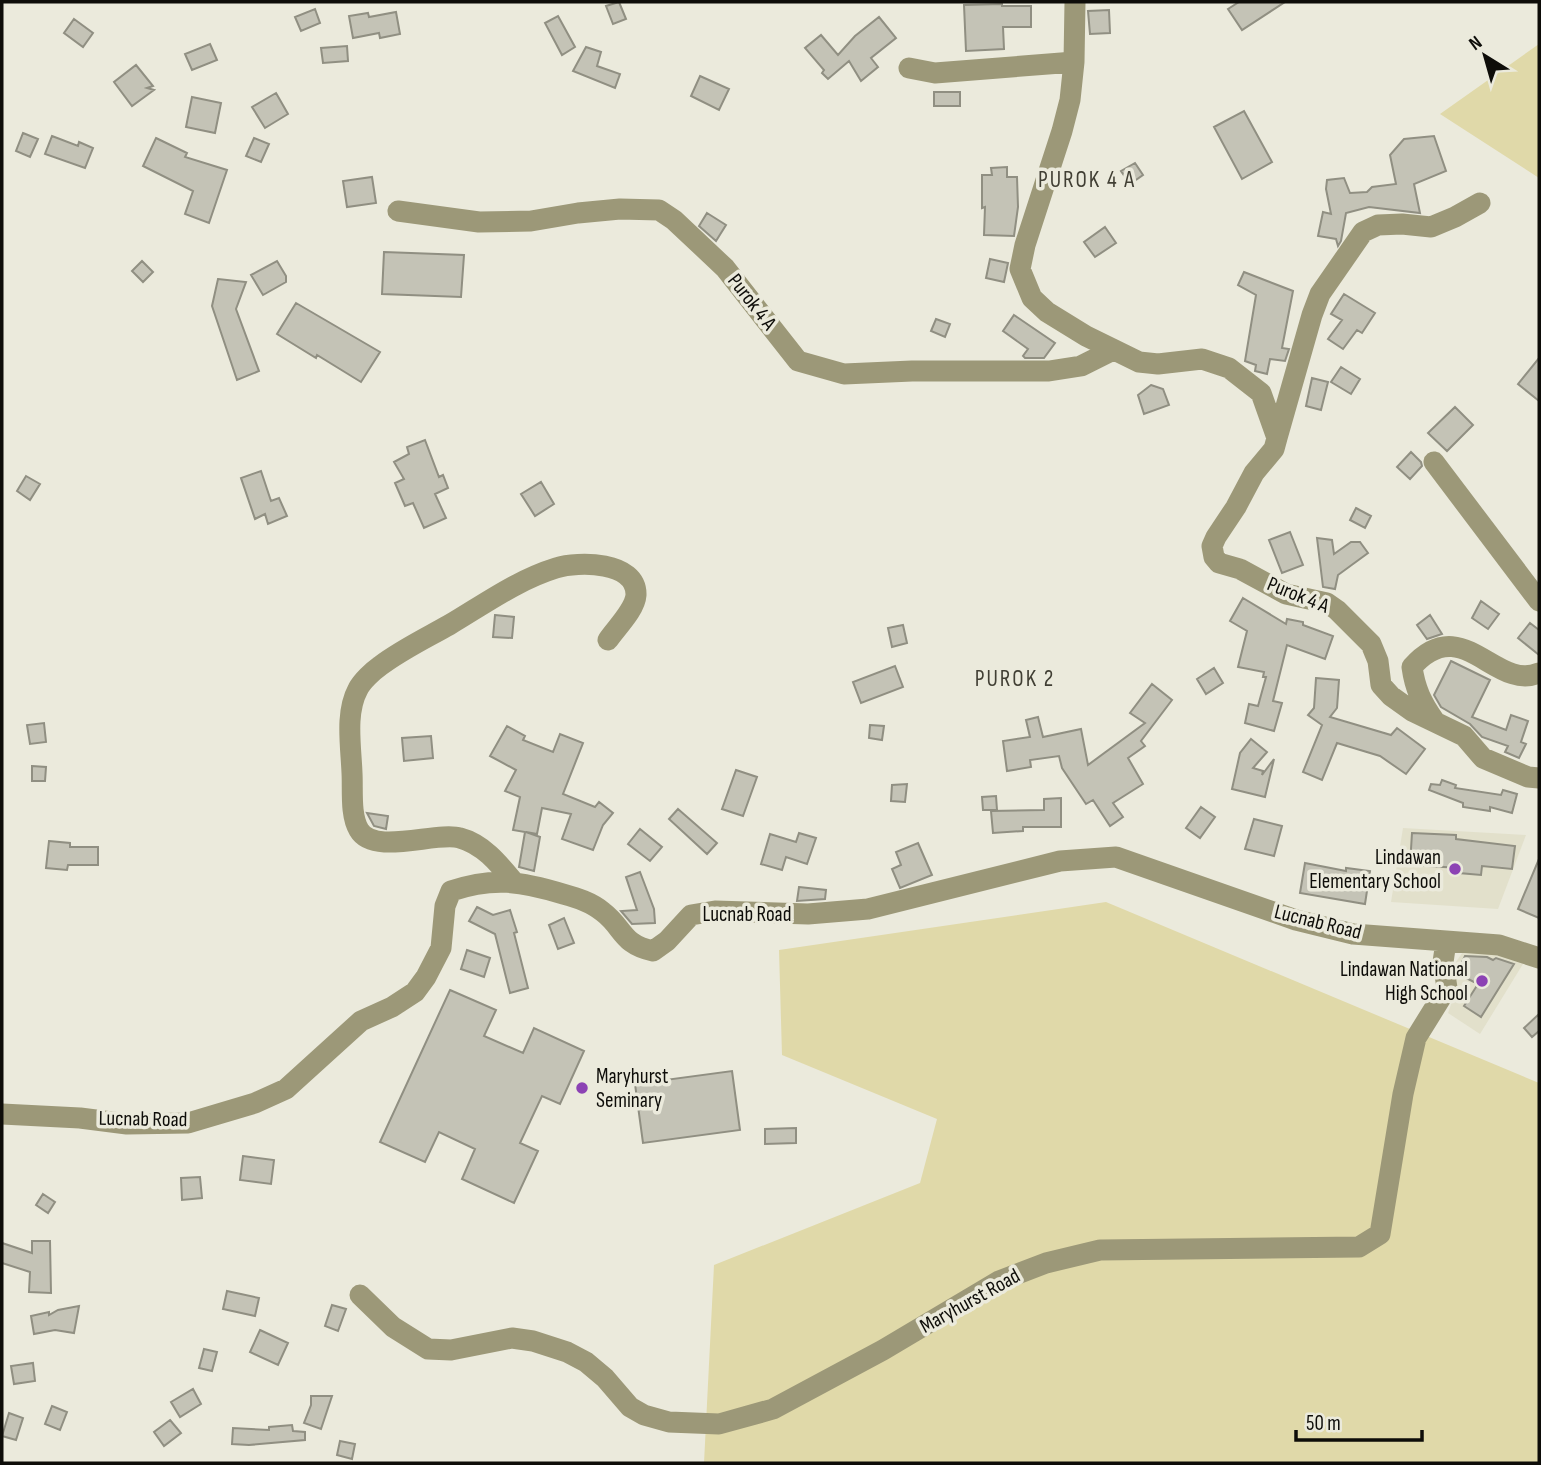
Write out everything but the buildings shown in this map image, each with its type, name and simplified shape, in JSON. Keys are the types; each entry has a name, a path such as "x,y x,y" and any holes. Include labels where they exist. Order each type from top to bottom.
{"street":[{"path":"1075,2 1070,100 1020,269 1032,298 1047,312 1112,350 1139,362 1158,364 1202,359 1229,368 1261,393 1278,438"},
{"path":"909,68 935,73 1074,62"},
{"path":"1278,438 1320,294 1363,232 1378,225 1431,227 1479,203"},
{"name":"Purok 4 A","path":"398,211 480,222 531,221 620,209 659,210 674,220 725,268 798,361 844,374 1049,371 1081,366 1112,350"},
{"name":"Purok 4 A","path":"1278,438 1274,449 1254,473 1236,508 1216,537 1212,545 1214,556 1219,563 1240,569 1286,594 1327,603 1337,610 1371,644 1378,661 1381,685 1412,711 1435,722"},
{"path":"1434,462 1539,601"},
{"path":"513,881 487,852 462,838 448,836 401,843 367,838 359,832 355,820 351,709 359,687 379,666 529,578 559,566 608,566 625,574 633,585 636,594 633,605 608,640"},
{"path":"1539,673 1532,676 1514,673 1452,646 1429,651 1412,667 1421,702 1435,722 1464,736 1483,758 1528,777 1539,778"},
{"name":"Lucnab Road","path":"2,1114 80,1118 127,1124 188,1123 255,1103 286,1089 361,1021 392,1007 415,992 441,948 445,906 451,891 470,885 513,881 583,900 604,912 637,947 653,951 667,941 691,915 715,911 808,914 867,909 1060,861 1116,857 1296,920 1353,934 1499,945 1539,958"},
{"name":"Maryhurst Road","path":"360,1295 393,1327 428,1349 451,1350 512,1338 533,1341 567,1352 586,1362 605,1378 630,1406 644,1415 668,1422 719,1424 773,1409 883,1350 999,1281 1046,1263 1100,1250 1359,1247 1380,1234 1403,1094 1416,1038 1447,988 1443,962 1446,942"}],"shaded area":[{"path":"1539,44 1539,178 1440,114"},
{"name":"Lindawan Elementary School","path":"1403,828 1526,835 1498,909 1391,902"},
{"path":"1106,902 1539,1083 1539,1463 704,1463 714,1265 920,1183 937,1119 782,1055 779,950"},
{"name":"Lindawan National High School","path":"1467,946 1526,959 1480,1034 1448,1013 1456,990 1449,972"}],"place":[{"name":"Lindawan Elementary School","path":"1455,869"},
{"name":"Lindawan National High School","path":"1482,981"},
{"name":"Maryhurst Seminary","path":"582,1088"}],"district":[{"name":"PUROK 4 A","path":"1087,180"},
{"name":"PUROK 2","path":"1015,679"}]}
